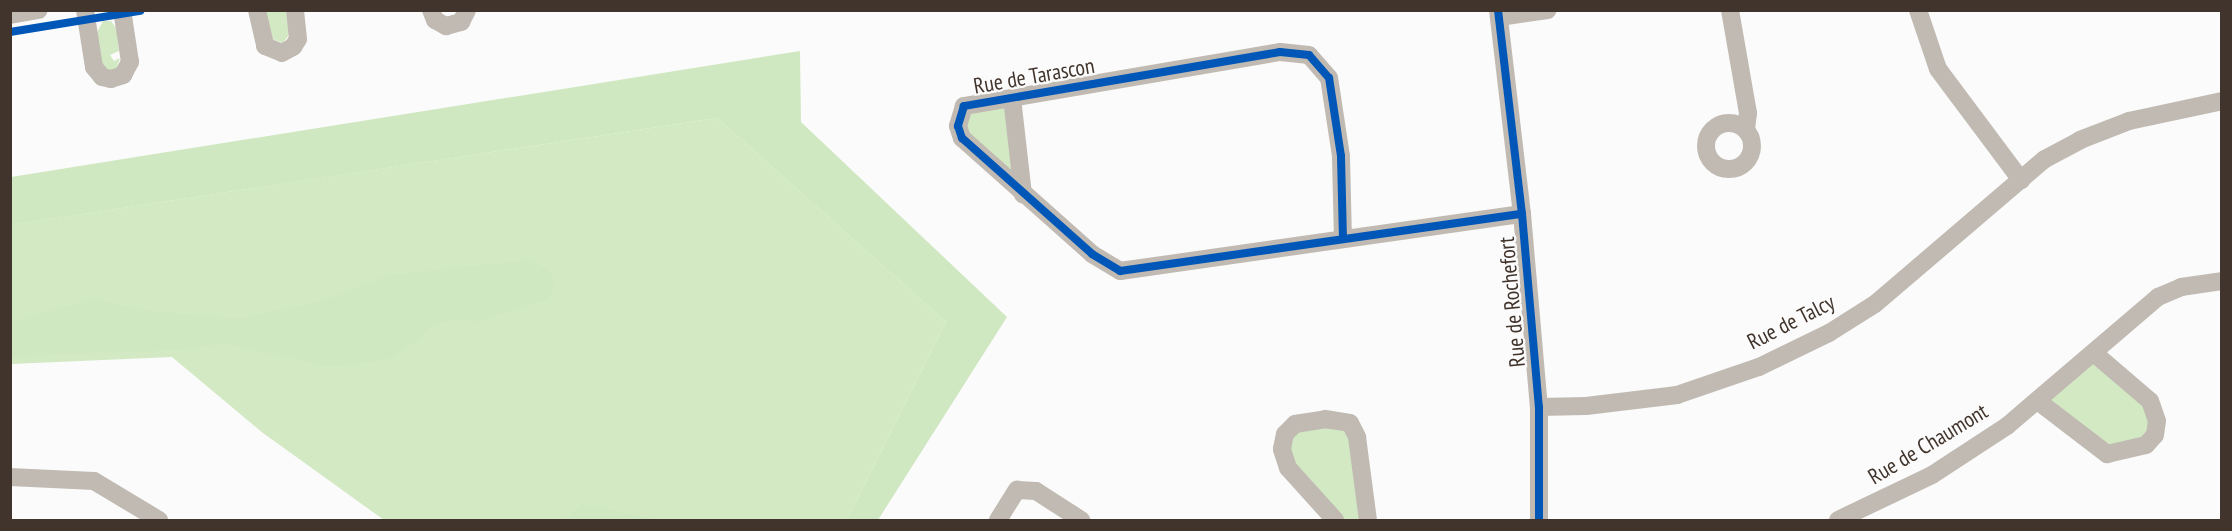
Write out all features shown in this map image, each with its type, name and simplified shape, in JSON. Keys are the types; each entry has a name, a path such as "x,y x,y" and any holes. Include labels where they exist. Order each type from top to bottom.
{"street":[{"path":"10,15 39,10"},
{"path":"85,10 94,68 102,77 111,79 123,75 130,62 122,10"},
{"path":"257,10 265,46 282,52 293,47 298,39 295,10"},
{"path":"431,10 435,20 446,27 461,22 467,10"},
{"path":"1498,14 1548,10"},
{"path":"1730,10 1748,113 1746,130"},
{"path":"1918,10 1938,69 2021,180"},
{"name":"Rue de Rochefort","path":"1498,14 1522,214 1539,407 1539,520"},
{"name":"Rue de Tarascon","path":"1343,239 1341,156 1329,78 1309,55 1280,52 964,106 958,126 962,138 1092,254 1120,271 1522,214"},
{"name":"Rue de Tarascon","path":"1012,98 1023,194"},
{"name":"Rue de Talcy","path":"1539,407 1586,406 1677,395 1759,367 1829,333 1875,304 2045,159 2080,140 2129,121 2222,101"},
{"name":"Rue de Chaumont","path":"1838,520 1932,476 2039,402 2158,297 2181,286 2222,281"},
{"path":"2039,402 2107,454 2146,445 2155,435 2157,421 2150,401 2094,353"},
{"path":"1335,520 1288,468 1282,449 1286,434 1295,424 1325,419 1350,423 1357,437 1368,520"},
{"path":"10,477 94,481 159,520"},
{"path":"998,520 1017,489 1036,491 1081,520"}],"green space":[{"path":"266,11 286,11 289,35 283,43 272,39"},
{"path":"103,21 111,21 116,28 119,51 110,55 114,61 120,58 116,70 107,70 102,64 97,32"},
{"path":"800,51 801,122 1007,317 878,520 847,520 946,322 717,118 11,225 11,177"},
{"path":"1012,98 1023,194 962,138 964,106"},
{"path":"717,118 946,322 847,520 384,520 263,433 172,357 11,364 10,225"},
{"path":"531,260 550,271 555,283 549,299 478,321 450,320 430,326 422,338 389,359 329,367 224,343 178,350 11,356 11,322 94,299 144,310 238,319 325,300 389,275"},
{"path":"2094,353 2150,401 2155,435 2107,454 2039,402"},
{"path":"1350,423 1368,520 1335,520 1288,467 1285,434"},
{"path":"581,504 659,520 564,520"}],"cycle path":[{"path":"1498,10 1522,214 1539,407 1539,520"},
{"path":"10,32 140,11"},
{"path":"1343,239 1341,156 1329,78 1309,55 1280,52 964,106 958,126 962,138 1092,254 1120,271 1522,214"}]}
